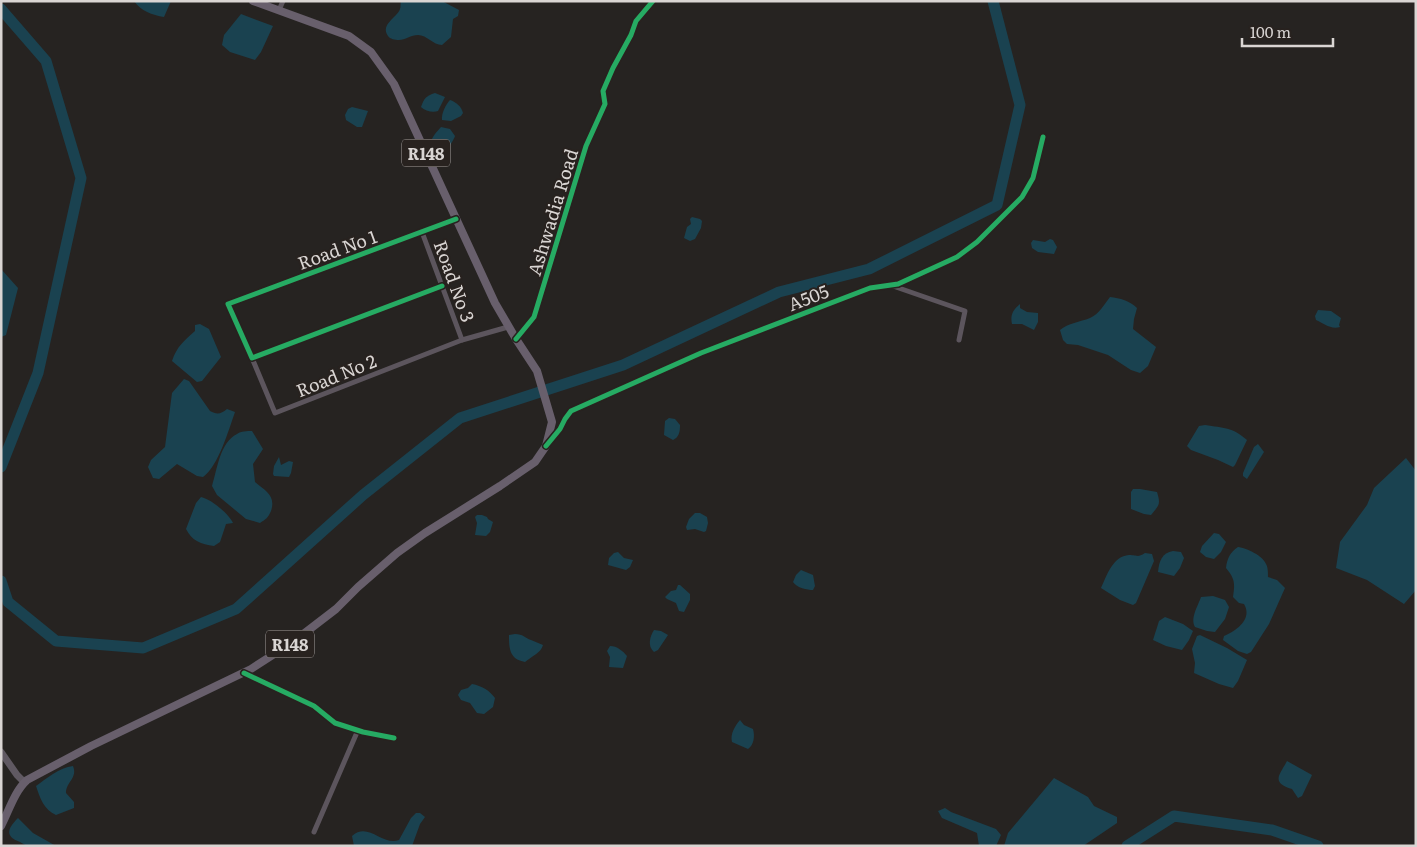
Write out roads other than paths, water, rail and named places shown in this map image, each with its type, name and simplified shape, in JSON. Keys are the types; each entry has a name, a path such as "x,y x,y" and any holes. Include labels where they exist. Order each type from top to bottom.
{"main road":[{"name":"R148","path":"24,782 244,672 293,642 336,609 397,553 535,462 546,446 552,422 536,371 494,303 394,84 371,52 349,36 253,1"},
{"path":"1,752 24,782 1,826"}],"street":[{"path":"279,10 283,1"},
{"name":"Ashwadia Road","path":"516,340 534,318 586,146 605,104 603,91 636,21 653,1"},
{"name":"A505","path":"546,446 560,429 571,411 701,353 870,288 898,284 956,257 977,242 1022,197 1033,178 1043,138"},
{"name":"Road No 1","path":"252,358 228,304 456,219"},
{"name":"Road No 3","path":"422,232 462,340"},
{"path":"890,285 965,312 959,340"},
{"path":"252,358 442,286"},
{"path":"462,340 508,327"},
{"name":"Road No 2","path":"252,358 275,413 462,340"},
{"path":"244,672 314,706 335,723 394,738"},
{"path":"314,832 358,730"}],"water":[{"path":"134,1 171,1 164,17 147,12"},
{"path":"401,1 442,1 459,10 458,16 453,19 451,37 442,45 421,35 399,40 390,38 386,28 398,12"},
{"path":"241,14 273,26 261,52 255,60 230,52 222,45 224,35"},
{"path":"435,93 445,97 438,111 429,111 421,107 423,101 429,95"},
{"path":"450,100 461,108 463,113 451,121 442,120 444,109"},
{"path":"352,107 368,111 362,127 357,127 346,120 345,115 348,109"},
{"path":"441,127 450,129 455,136 446,151 439,155 432,148 431,141"},
{"path":"692,217 702,221 701,228 695,239 690,241 684,238 687,227 691,224 690,219"},
{"path":"1050,239 1053,240 1057,247 1054,254 1038,252 1032,248 1031,243 1033,240 1045,242"},
{"path":"1,269 18,288 6,335 1,337"},
{"path":"1110,297 1125,300 1137,308 1133,329 1156,347 1148,366 1140,373 1131,370 1108,355 1078,345 1067,344 1063,340 1060,330 1070,324 1093,316"},
{"path":"1020,304 1020,308 1027,312 1038,313 1038,322 1034,330 1022,324 1012,324 1011,318 1013,313"},
{"path":"1318,310 1331,311 1341,318 1340,327 1330,327 1316,320 1315,316"},
{"path":"200,324 209,329 221,357 202,381 197,382 172,361 184,341 195,331 195,325"},
{"path":"184,379 189,381 210,411 219,413 227,409 235,412 218,457 203,477 197,476 177,464 159,479 153,478 148,467 151,460 165,447 172,393"},
{"path":"669,418 675,419 680,425 679,434 673,440 664,435 665,421"},
{"path":"1205,425 1232,430 1247,440 1233,467 1191,450 1187,446 1199,426"},
{"path":"252,431 263,449 253,464 255,482 269,494 272,501 269,515 260,523 246,519 217,495 212,486 220,457 227,443 239,433"},
{"path":"1258,444 1264,452 1247,479 1243,476 1243,473 1254,447"},
{"path":"279,457 281,465 289,461 293,462 289,477 274,476 273,474 274,466"},
{"path":"1406,458 1416,471 1416,590 1404,604 1367,580 1336,568 1340,542 1367,505 1374,488"},
{"path":"1133,489 1157,492 1158,505 1151,515 1131,509 1131,492"},
{"path":"201,497 219,507 228,515 233,523 226,524 220,542 214,546 197,541 186,529 196,503"},
{"path":"695,513 700,513 707,517 706,531 687,530 686,527 689,519"},
{"path":"477,515 487,517 493,522 490,532 486,536 475,535 477,523 475,517"},
{"path":"1214,533 1219,534 1226,542 1221,552 1214,559 1206,557 1200,552 1202,546"},
{"path":"1238,547 1262,558 1267,565 1268,577 1277,580 1285,588 1269,624 1251,652 1247,654 1238,651 1223,640 1224,636 1242,624 1246,615 1244,604 1239,603 1233,597 1234,581 1226,568 1229,556"},
{"path":"1173,551 1181,552 1184,558 1180,568 1174,576 1158,572 1162,558"},
{"path":"618,552 624,558 633,560 630,567 626,570 608,565 609,558"},
{"path":"1145,553 1152,554 1154,561 1136,603 1133,605 1120,600 1101,588 1115,562 1123,556 1139,556"},
{"path":"801,570 813,575 815,586 813,590 800,587 793,582"},
{"path":"678,585 690,594 690,600 684,612 679,611 676,603 665,597 671,591 676,590"},
{"path":"1213,596 1225,600 1229,607 1225,619 1215,632 1195,627 1193,620 1201,597"},
{"path":"1165,617 1183,624 1193,631 1182,650 1153,640 1159,621"},
{"path":"654,630 668,635 658,650 654,652 650,644 650,638"},
{"path":"509,635 522,635 543,645 542,648 525,662 516,659 511,653 509,645"},
{"path":"1200,635 1247,660 1233,688 1194,673 1195,663 1192,649 1197,636"},
{"path":"610,646 620,649 627,656 623,668 609,667 610,657 607,651"},
{"path":"472,684 485,689 495,698 493,707 484,714 477,713 470,703 461,700 458,695 461,690 468,688"},
{"path":"740,720 744,725 753,729 754,740 748,749 732,742 732,733"},
{"path":"1287,761 1312,775 1302,796 1298,798 1292,789 1281,784 1279,781"},
{"path":"73,766 74,774 66,793 74,802 74,808 56,815 45,807 36,786 58,771"},
{"path":"1054,778 1088,797 1094,806 1117,817 1117,823 1083,846 1004,846 1008,833"},
{"path":"945,808 996,829 1001,835 996,846 979,846 977,833 942,818 938,811"},
{"path":"416,813 420,813 425,817 420,824 412,846 354,846 352,836 364,831 387,840 399,840 411,818"},
{"path":"18,818 33,833 56,846 27,846 15,840 9,831"}],"waterway":[{"path":"1,581 8,602 56,641 143,648 236,609 363,495 460,418 623,365 779,292 869,269 997,205 1020,105 993,1"},
{"path":"1,9 46,61 81,178 38,373 1,467"},
{"path":"1127,846 1174,816 1272,830 1318,846"}]}
